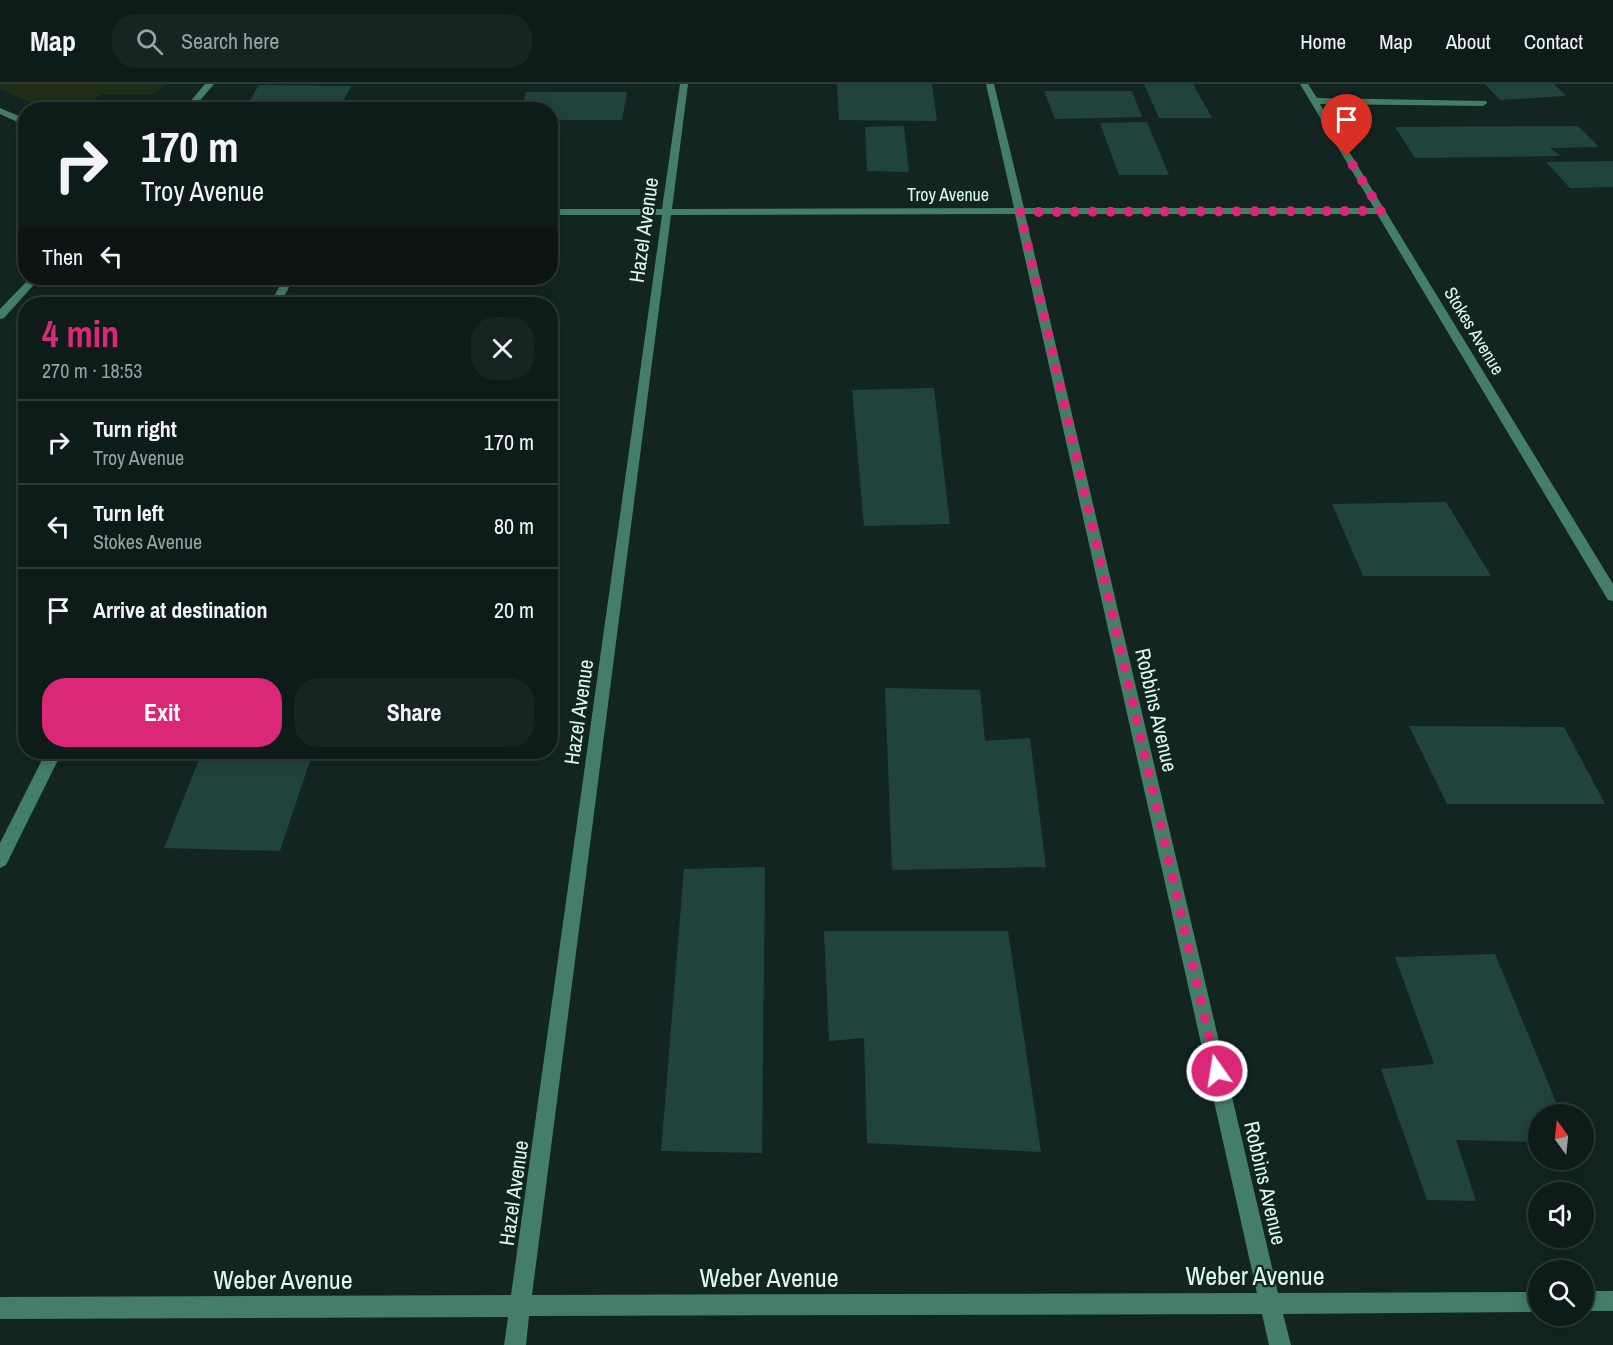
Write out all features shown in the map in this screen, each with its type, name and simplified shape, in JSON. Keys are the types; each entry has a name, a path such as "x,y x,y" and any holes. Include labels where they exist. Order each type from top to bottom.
{"street":[{"path":"194,102 210,84"},
{"name":"Hazel Avenue","path":"515,1345 684,84"},
{"name":"Robbins Avenue","path":"990,84 1280,1345"},
{"name":"Stokes Avenue","path":"1304,84 1613,596"},
{"path":"1314,101 1483,103"},
{"path":"0,111 18,119"},
{"name":"Troy Avenue","path":"558,212 1381,211"},
{"path":"0,316 29,285"},
{"path":"0,860 50,759"},
{"path":"1594,1301 1613,1301"},
{"name":"Weber Avenue","path":"0,1308 1528,1302"}],"green space":[{"path":"0,84 165,84 155,94 102,94 89,102 30,102 0,89"}],"building":[{"path":"837,84 932,84 937,121 839,120"},
{"path":"1144,84 1193,84 1212,118 1159,118"},
{"path":"1485,84 1554,84 1566,96 1500,100"},
{"path":"259,85 351,86 343,102 249,102"},
{"path":"1044,91 1132,91 1142,117 1055,119"},
{"path":"526,92 627,92 622,120 558,120 558,102 524,102"},
{"path":"1147,122 1169,175 1119,175 1100,123"},
{"path":"904,126 909,172 867,171 865,127"},
{"path":"1578,126 1599,147 1550,148 1561,156 1415,158 1395,127"},
{"path":"1613,161 1613,187 1570,188 1546,162"},
{"path":"934,388 950,524 864,526 852,390"},
{"path":"1446,502 1491,576 1363,576 1332,504"},
{"path":"885,688 980,690 985,741 1030,738 1046,867 892,870"},
{"path":"1409,726 1564,727 1605,804 1447,804"},
{"path":"199,759 311,759 280,851 164,848"},
{"path":"765,867 762,1153 661,1151 684,869"},
{"path":"824,931 1008,931 1041,1152 867,1143 864,1038 829,1041"},
{"path":"1495,954 1557,1104 1528,1104 1528,1142 1456,1140 1476,1201 1427,1200 1381,1069 1434,1064 1395,957"}],"route":[{"path":"1217,1071 1020,212 1381,211 1347,156"}]}
